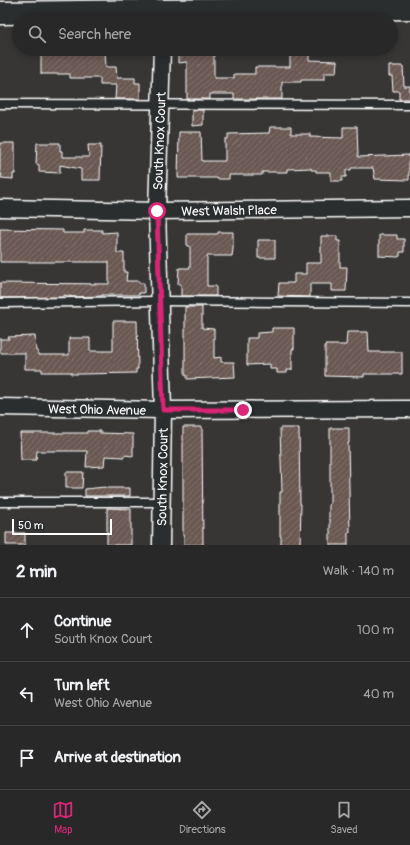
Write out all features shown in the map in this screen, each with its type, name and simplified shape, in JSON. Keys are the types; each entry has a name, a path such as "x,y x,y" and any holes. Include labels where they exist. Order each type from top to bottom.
{"street":[{"path":"54,12 410,8"},
{"path":"0,13 12,13"},
{"name":"South Knox Court","path":"161,545 163,410 157,211 162,56"},
{"name":"West Walsh Place","path":"0,208 157,211 410,208"},
{"name":"West Ohio Avenue","path":"0,407 163,410 410,409"}],"lane":[{"path":"0,104 410,105"},
{"path":"0,302 160,301 410,303"},
{"path":"0,502 162,502"}],"building":[{"path":"41,56 105,56 106,67 116,67 117,78 135,78 135,83 140,83 140,99 115,99 116,85 100,85 100,78 70,78 70,74 41,74"},
{"path":"178,56 214,56 214,78 234,78 234,74 255,74 255,67 290,67 290,56 309,56 309,60 337,61 336,73 324,73 324,80 282,82 282,99 234,99 234,94 210,94 210,99 187,99 187,62 178,63"},
{"path":"389,66 403,66 404,86 410,86 410,99 399,99 399,91 393,91 392,76 389,76"},
{"path":"192,110 203,110 203,125 192,126"},
{"path":"270,127 291,127 291,134 310,134 310,137 343,138 343,127 357,127 358,157 409,155 409,180 375,179 373,168 351,168 351,170 346,170 346,177 342,177 342,181 331,181 331,172 316,172 316,170 311,170 311,168 287,169 287,172 262,172 262,175 229,175 229,179 178,178 179,132 201,132 202,161 225,161 225,139 228,139 228,134 269,133"},
{"path":"0,143 15,143 15,174 13,174 13,179 1,178"},
{"path":"37,143 60,143 62,157 89,157 88,145 101,145 100,180 81,180 81,169 60,165 60,173 39,172 39,165 36,164"},
{"path":"0,229 63,230 63,233 84,233 84,230 102,230 102,233 117,232 117,253 124,253 124,272 127,272 126,281 139,281 139,283 144,283 144,293 139,293 139,295 73,297 64,295 64,297 0,298 0,283 109,284 109,262 0,262"},
{"path":"218,232 233,232 233,249 232,256 207,256 207,286 216,286 216,296 181,296 181,284 178,284 179,268 190,268 190,246 187,246 187,234 218,234"},
{"path":"379,235 397,235 397,239 404,239 404,252 400,252 400,256 398,257 379,256"},
{"path":"321,236 337,236 337,241 340,241 340,267 347,267 346,291 332,291 332,284 310,284 310,297 278,296 279,283 294,283 294,274 306,274 306,263 321,263"},
{"path":"258,240 275,240 275,258 258,258"},
{"path":"185,307 202,307 202,328 214,329 214,358 221,357 221,362 234,362 235,377 187,379 187,375 185,375"},
{"path":"113,321 137,321 138,369 136,369 136,373 71,374 71,372 42,372 42,369 25,369 25,353 0,353 0,339 9,339 8,337 35,336 36,351 38,351 38,355 69,355 69,338 90,338 90,351 113,351"},
{"path":"272,328 294,328 292,370 287,370 287,373 277,373 277,369 270,369 270,364 247,365 247,338 257,338 257,333 272,332"},
{"path":"347,332 368,332 369,352 402,352 402,374 364,374 364,377 325,376 325,345 346,345"},
{"path":"183,427 202,427 203,545 184,545"},
{"path":"280,428 299,428 301,504 300,545 281,545 280,492 282,492"},
{"path":"330,428 349,428 350,532 348,532 348,545 330,545"},
{"path":"87,431 133,434 133,456 105,456 104,466 86,467 87,451 37,451 36,460 21,460 20,433 87,433"},
{"path":"66,472 83,472 82,488 66,488"},
{"path":"105,487 130,488 130,496 85,496 85,489"},
{"path":"107,508 131,509 131,545 107,545"},
{"path":"6,533 25,533 25,545 6,545"}],"route":[{"path":"157,211 163,410 243,410"}]}
